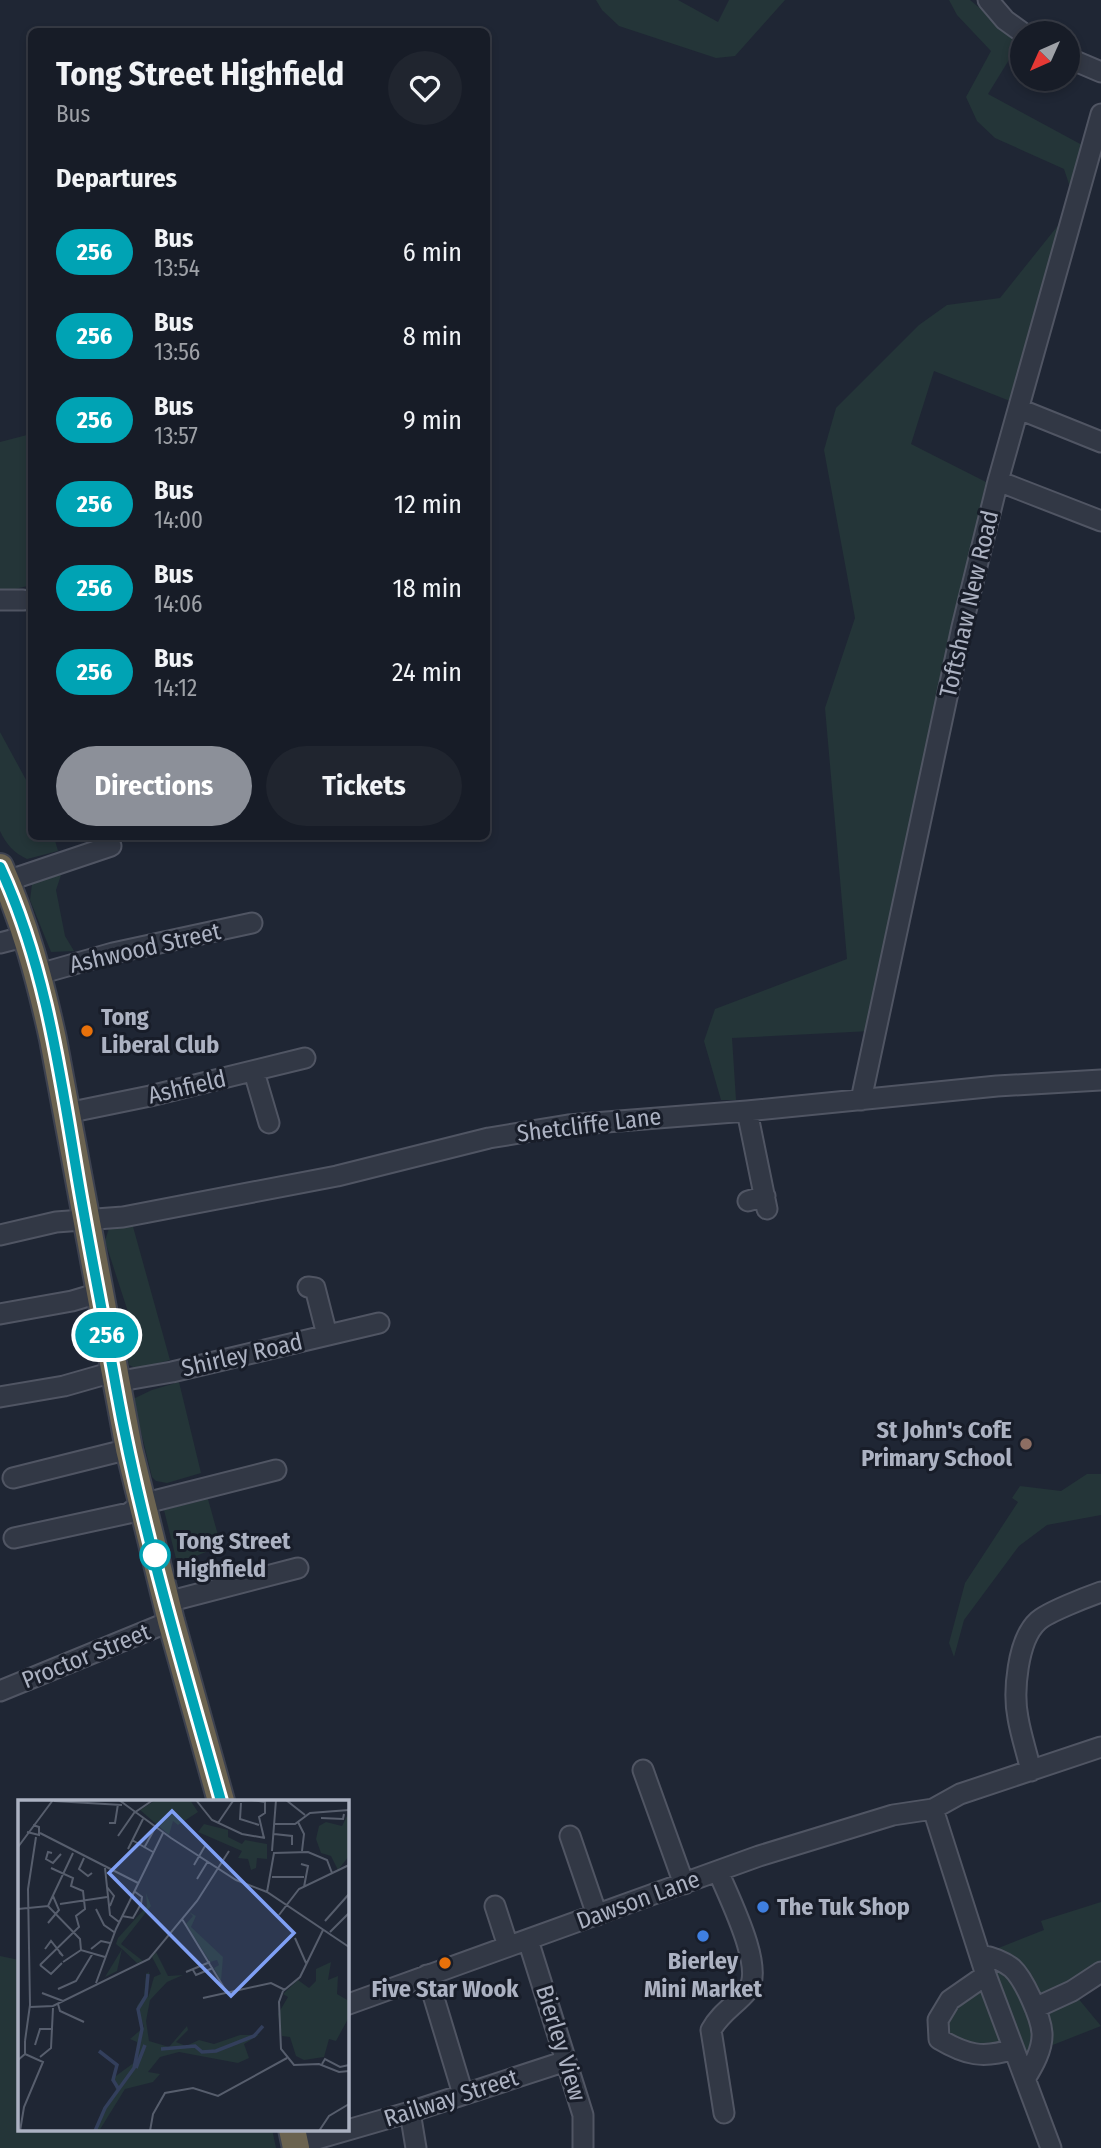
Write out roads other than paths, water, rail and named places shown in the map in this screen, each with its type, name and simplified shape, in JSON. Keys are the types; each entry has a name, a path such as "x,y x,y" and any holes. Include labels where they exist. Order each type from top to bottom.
{"highway":[{"path":"3,874 39,974 129,1449 169,1611 221,1800"}],"street":[{"path":"988,0 1010,24"},
{"path":"1080,63 1101,72"},
{"name":"Toftshaw New Road","path":"861,1100 962,627 998,481 1101,114"},
{"path":"1019,409 1101,442"},
{"path":"998,481 1101,521"},
{"path":"0,600 23,600"},
{"path":"3,874 111,846"},
{"name":"Ashwood Street","path":"39,974 113,953 252,923"},
{"path":"0,943 27,936"},
{"name":"Ashfield","path":"67,1113 254,1072 305,1058"},
{"path":"254,1072 269,1123"},
{"name":"Shetcliffe Lane","path":"0,1235 56,1222 123,1217 337,1176 516,1133 605,1121 747,1111 997,1086 1101,1080"},
{"path":"747,1111 760,1202"},
{"name":"Shirley Road","path":"308,1287 315,1288 327,1335"},
{"path":"0,1314 72,1301 99,1293"},
{"name":"Shirley Road","path":"0,1397 114,1377 172,1372 379,1323"},
{"path":"13,1478 129,1449"},
{"path":"14,1538 129,1513 142,1504 276,1470"},
{"name":"Proctor Street","path":"0,1691 169,1611 298,1568"},
{"path":"1031,1770 1017,1716 1017,1679 1028,1632 1039,1619 1101,1592"},
{"name":"Dawson Lane","path":"348,2004 759,1856 893,1815 933,1809 960,1794 1101,1747"},
{"path":"643,1770 684,1884"},
{"path":"933,1809 986,1975 1051,2148"},
{"path":"570,1836 597,1915"},
{"path":"719,1871 753,1960 752,1982 748,1990 719,2016 710,2030 724,2113"},
{"path":"495,1906 508,1946"},
{"name":"Bierley View","path":"528,1940 583,2115 583,2148"},
{"path":"981,1955 992,1957 1012,1969 1035,2008 1042,2032 1040,2050 1025,2079"},
{"path":"1035,2008 1072,1991 1101,1972"},
{"path":"427,1975 463,2094"},
{"path":"986,1975 950,2000 938,2020 939,2039 973,2054 993,2056 1013,2049"},
{"name":"Railway Street","path":"348,2128 410,2112 566,2061"},
{"path":"410,2112 416,2148"},
{"name":"Railway Street","path":"295,2141 339,2130"}],"place":[{"name":"Tong Liberal Club","path":"87,1031"},
{"name":"St John's CofE Primary School","path":"1026,1444"},
{"name":"Tong Street Highfield","path":"155,1555"},
{"name":"The Tuk Shop","path":"763,1907"},
{"name":"Bierley Mini Market","path":"703,1936"},
{"name":"Five Star Wook","path":"445,1963"}]}
